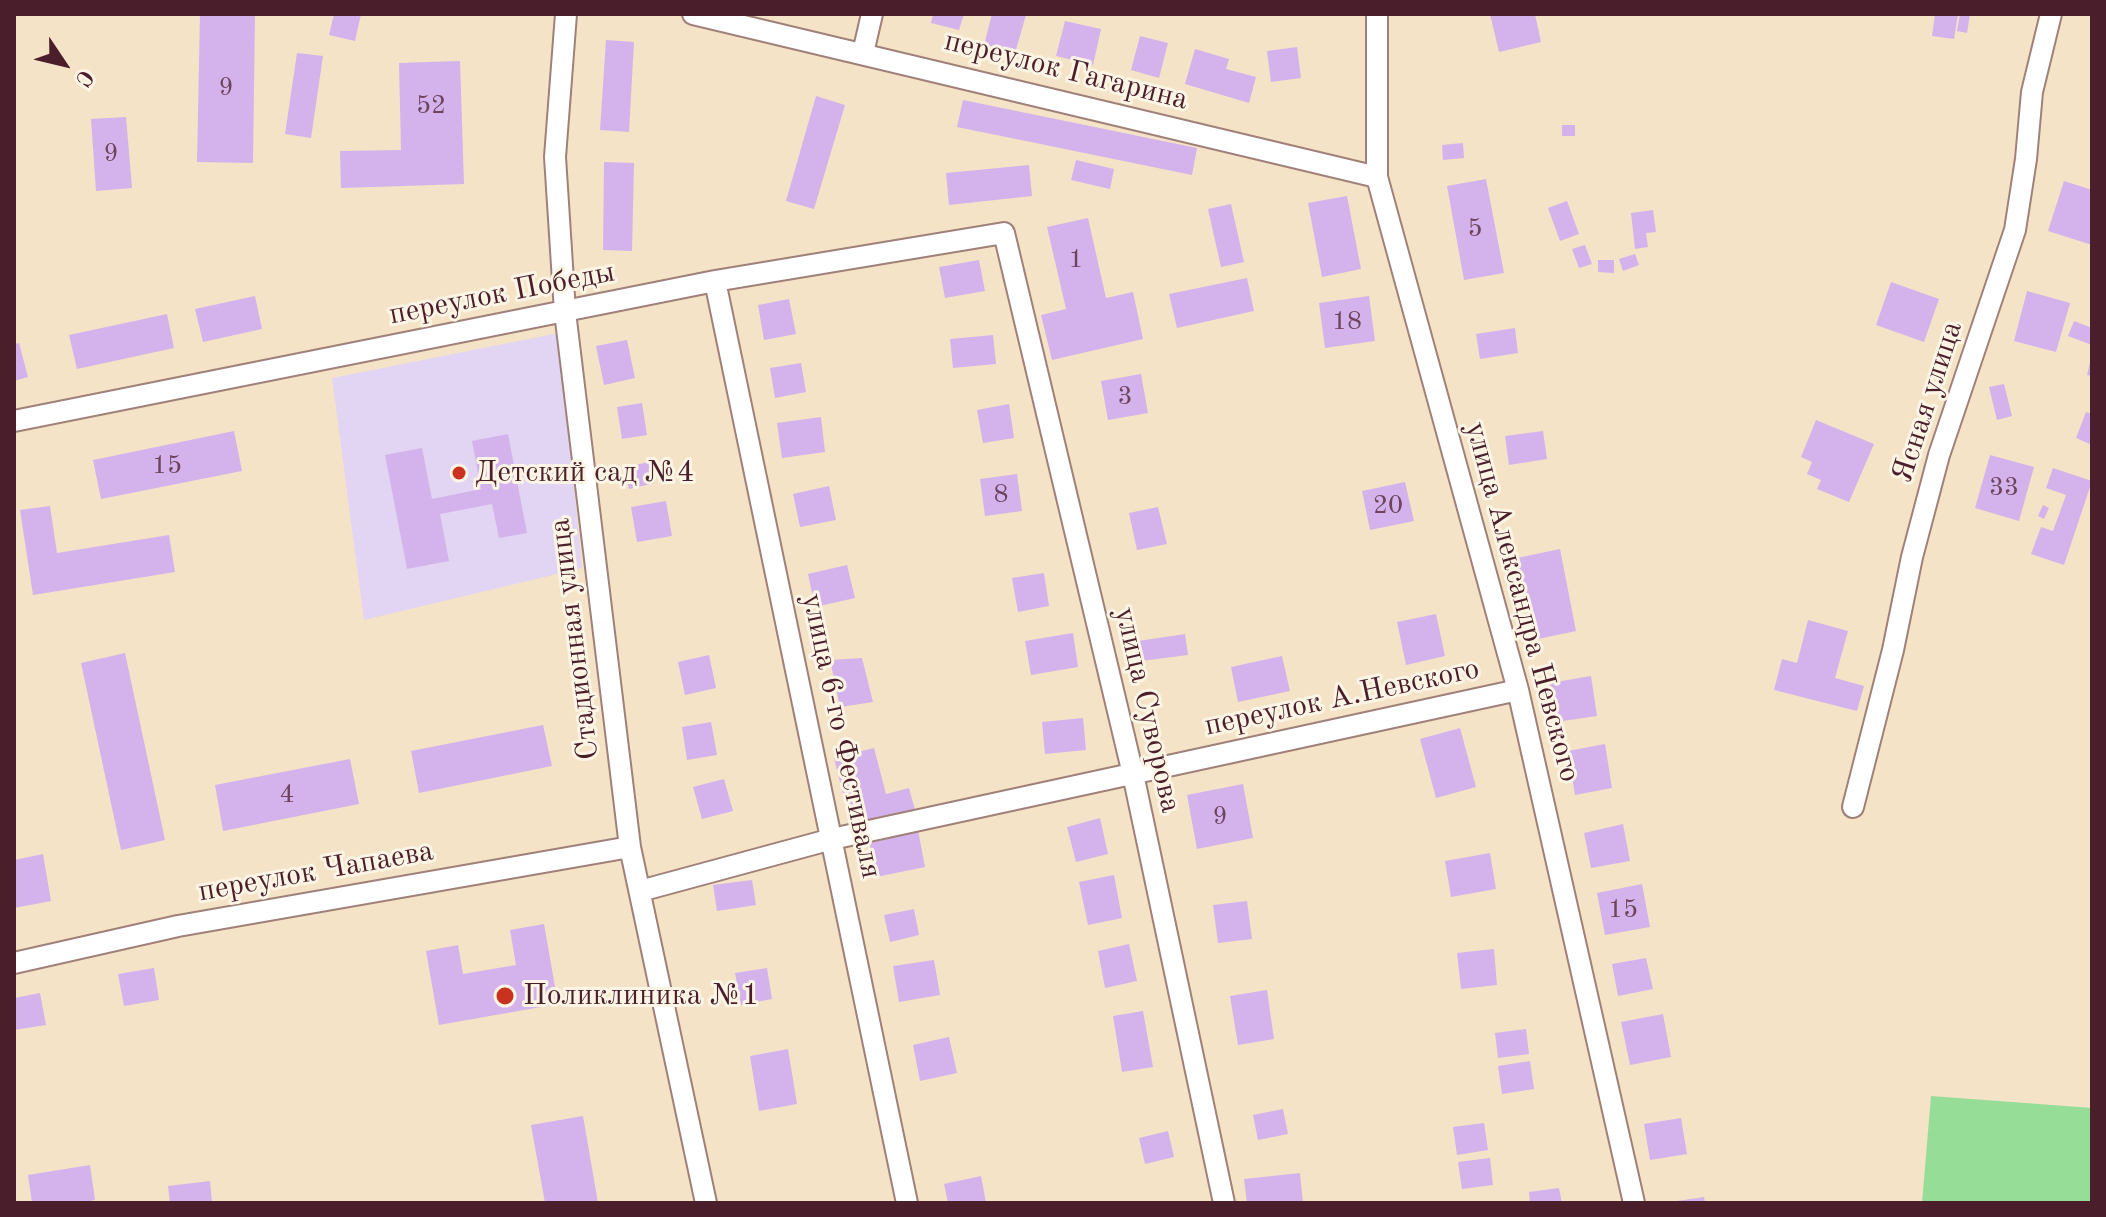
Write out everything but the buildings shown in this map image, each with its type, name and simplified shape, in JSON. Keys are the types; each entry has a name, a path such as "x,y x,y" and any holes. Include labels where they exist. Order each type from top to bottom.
{"street":[{"name":"Стадионная улица","path":"566,14 555,157 565,312 630,847 706,1203"},
{"name":"переулок Гагарина","path":"693,14 1377,177"},
{"path":"863,53 872,14"},
{"name":"улица Александра Невского","path":"1377,14 1377,177 1518,690 1634,1203"},
{"name":"Ясная улица","path":"1853,807 1939,455 2015,230 2032,92 2051,14"},
{"name":"переулок Победы","path":"14,421 715,281 1004,233"},
{"name":"улица Суворова","path":"1004,233 1133,774 1224,1203"},
{"name":"улица 6-го Фестиваля","path":"715,281 907,1203"},
{"name":"переулок А.Невского","path":"640,891 832,839 1518,690"},
{"name":"переулок Чапаева","path":"14,963 187,925 630,847"}],"shaded area":[{"name":"Детский сад №4","path":"559,333 582,568 364,620 332,378"}],"green space":[{"path":"1931,1096 2092,1108 2092,1203 1922,1203"}],"place":[{"name":"Детский сад №4","path":"459,473"},
{"name":"Поликлиника №1","path":"505,996"}]}
